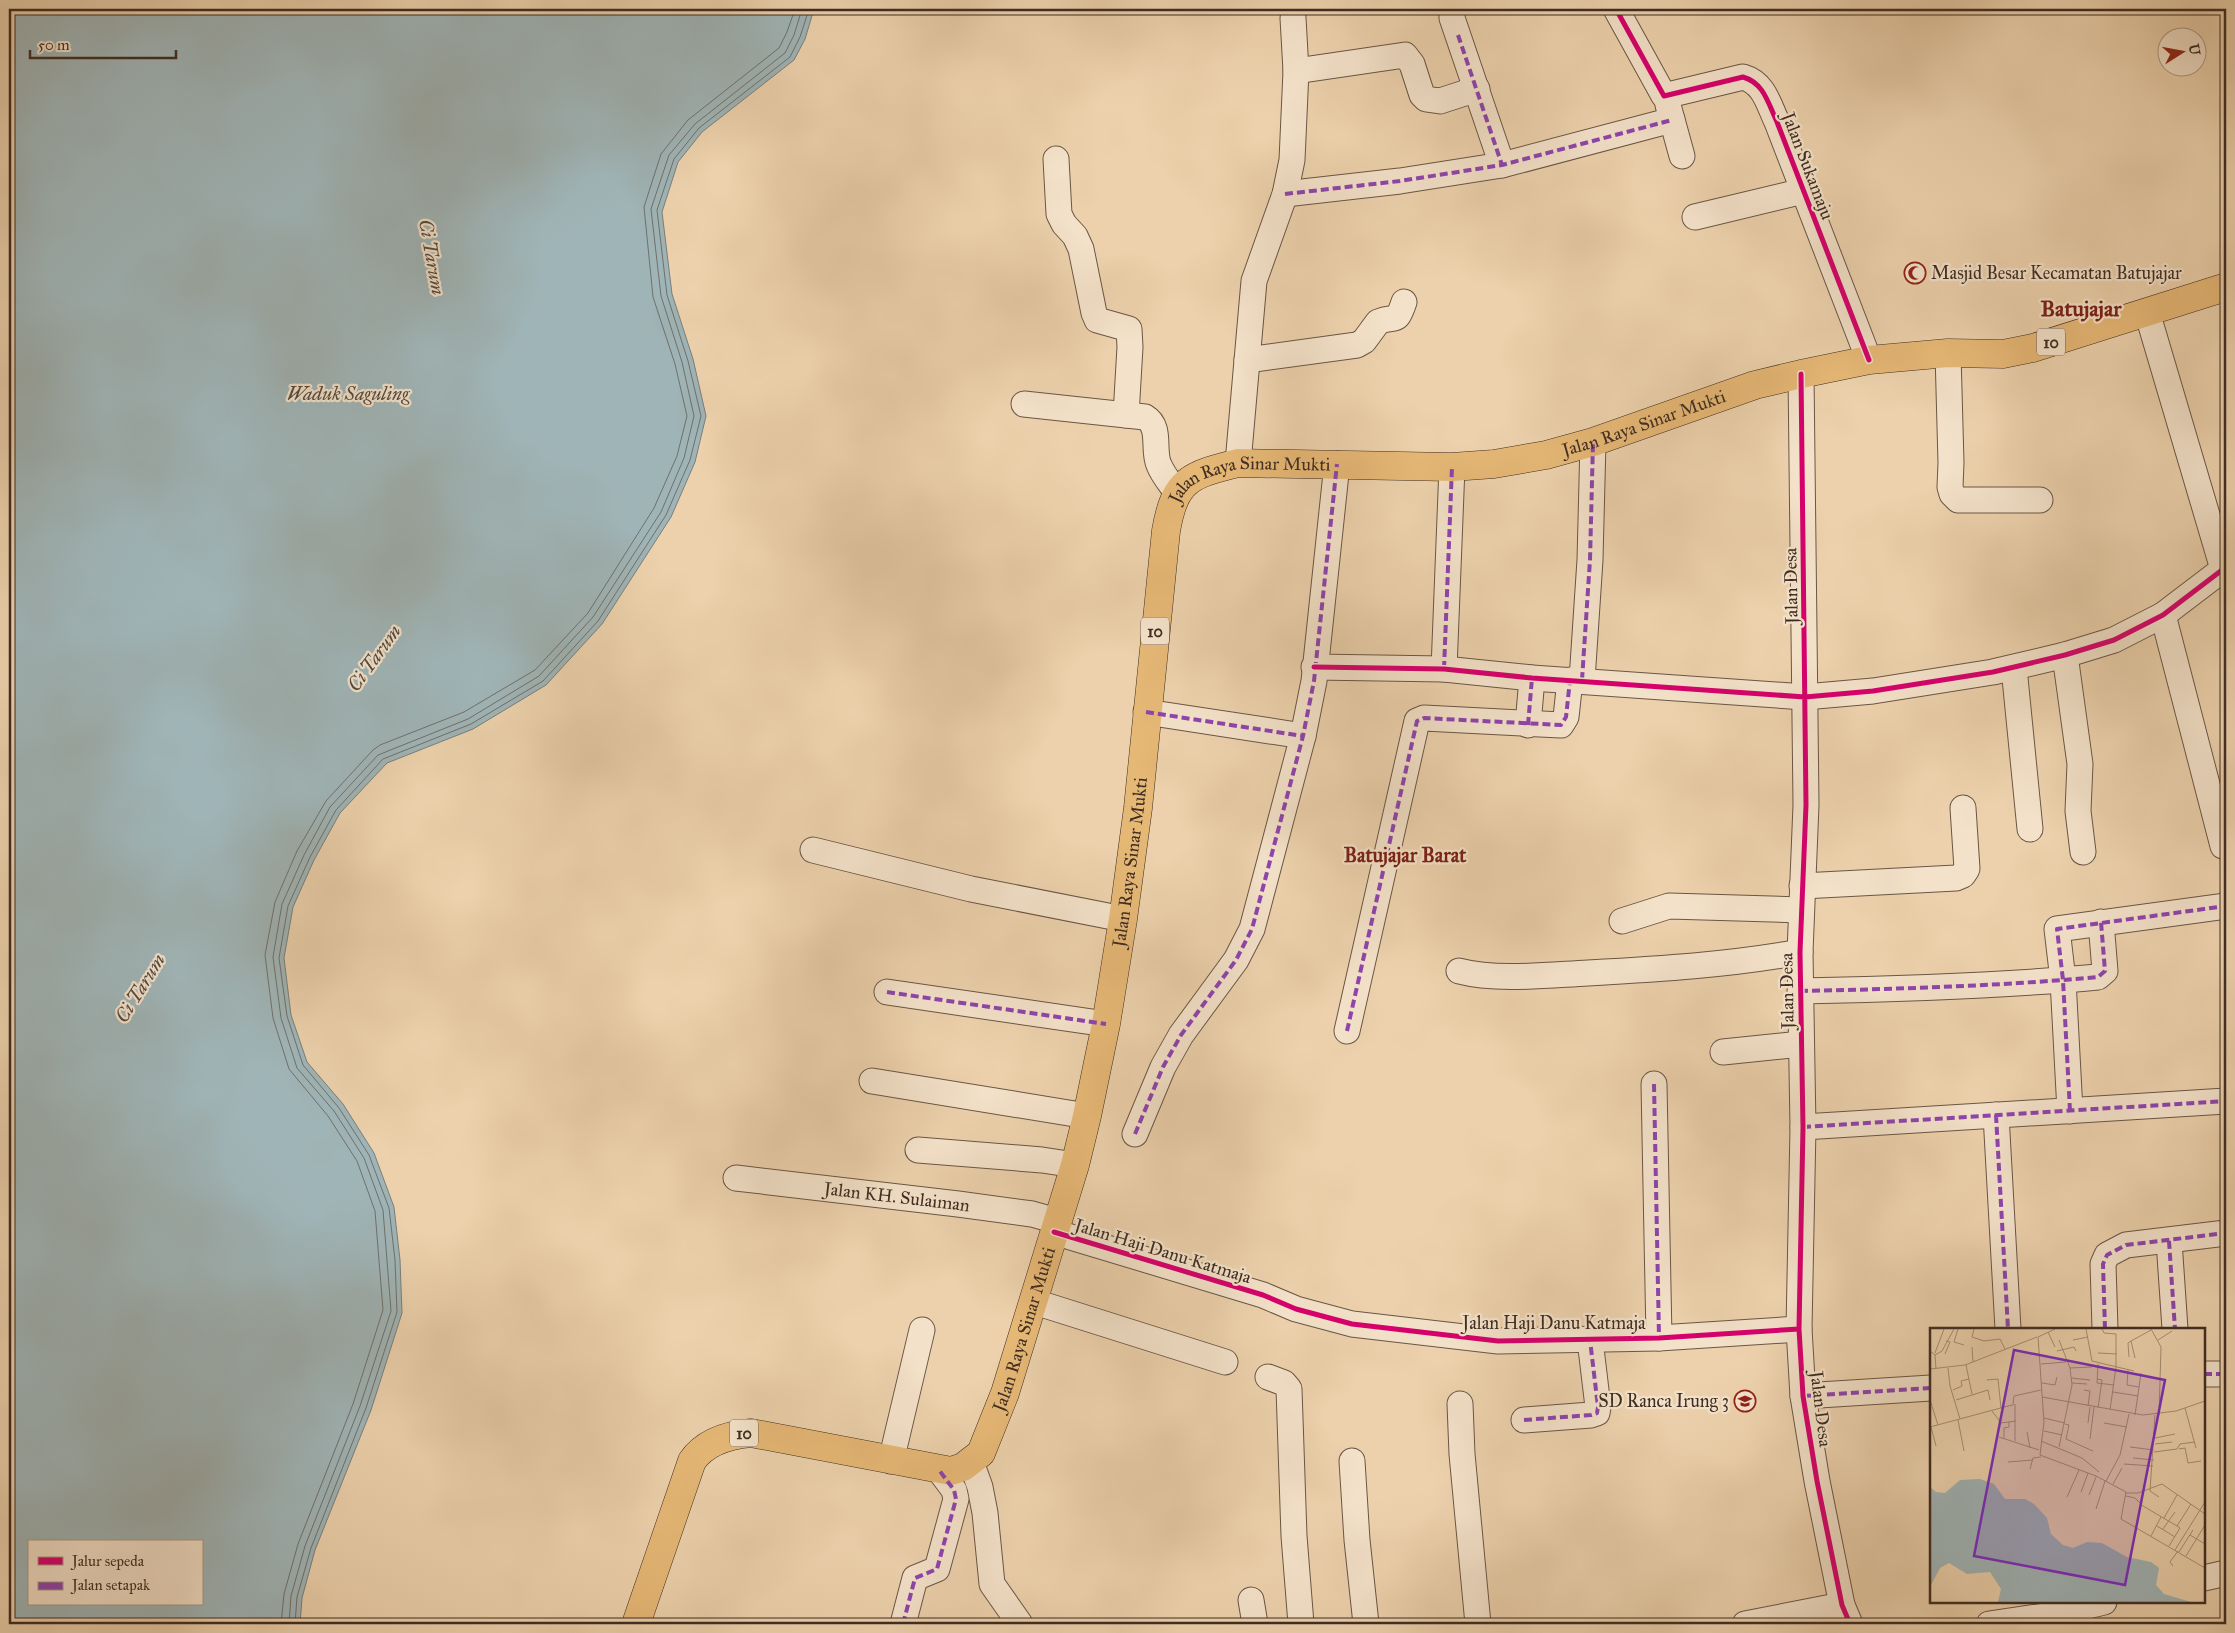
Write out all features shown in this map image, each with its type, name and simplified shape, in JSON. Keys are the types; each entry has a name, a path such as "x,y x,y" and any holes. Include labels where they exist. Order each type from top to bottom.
{"highway":[{"name":"10","path":"1869,360 1948,353 2003,354 2018,351 2226,287"},
{"name":"Jalan Raya Sinar Mukti","path":"971,1462 981,1453 1006,1393 1035,1302 1075,1165 1087,1116 1106,1024 1123,919 1138,808 1146,712 1166,531 1176,493 1188,480 1201,473 1238,463 1452,467 1494,464 1546,455 1592,442 1756,385 1869,360"},
{"name":"10","path":"636,1624 692,1461 698,1453 709,1445 726,1437 751,1433 940,1470 957,1470 971,1462"}],"street":[{"path":"1452,9 1452,18 1502,165"},
{"path":"1616,9 1664,96 1682,156"},
{"path":"1238,463 1254,282 1285,194 1292,160 1296,71 1293,18"},
{"path":"1296,71 1405,55 1412,64 1422,95 1426,99 1440,101 1477,89"},
{"name":"Jalan Sukamaju","path":"1664,96 1743,77 1761,86 1869,360"},
{"path":"1285,194 1400,181 1502,165 1672,120"},
{"path":"1056,158 1058,214 1075,236 1081,249 1097,320 1129,328 1130,347 1126,415"},
{"path":"1695,217 1803,192"},
{"path":"1247,360 1357,345 1364,341 1378,322 1399,317 1404,302"},
{"path":"1314,667 1444,669 1532,678 1805,697 1873,691 2014,668 2114,640 2163,615 2225,568 2147,312"},
{"path":"1948,353 1952,494 1958,500 2040,500"},
{"name":"Jalan Desa","path":"1801,374 1806,805 1800,952 1803,1127 1799,1329 1803,1396 1817,1481 1846,1614"},
{"path":"1024,404 1144,417 1153,424 1158,465 1176,493"},
{"path":"1347,1031 1417,721 1424,718 1528,725 1561,725 1564,722 1576,680 1590,560 1592,442"},
{"path":"1135,1134 1163,1067 1181,1035 1236,960 1252,929 1303,736 1314,680 1337,464"},
{"path":"1444,669 1452,467"},
{"path":"2163,615 2223,846"},
{"path":"2065,655 2079,755 2078,811 2083,852"},
{"path":"2014,668 2030,829"},
{"path":"1528,725 1532,678"},
{"path":"1146,712 1303,736"},
{"path":"1802,886 1956,878 1963,875 1967,869 1963,808"},
{"path":"813,850 971,889 1123,919"},
{"path":"1622,921 1669,906 1801,910"},
{"path":"2070,1111 2063,980 2057,929 2226,906"},
{"path":"1800,990 1906,989 2098,977 2106,971 2100,922"},
{"path":"1459,971 1474,975 1558,975 1697,967 1800,952"},
{"path":"888,992 1106,1024"},
{"path":"1723,1052 1801,1044"},
{"path":"872,1080 1087,1116"},
{"path":"1654,1084 1659,1338"},
{"path":"1803,1127 2226,1101"},
{"path":"1996,1115 2008,1328"},
{"path":"918,1150 1042,1160 1075,1165"},
{"name":"Jalan KH. Sulaiman","path":"736,1178 1032,1214 1056,1226"},
{"name":"Jalan Haji Danu Katmaja","path":"1056,1226 1263,1295 1296,1309 1352,1324 1498,1340 1659,1338 1799,1329"},
{"path":"2106,1328 2103,1264 2107,1255 2126,1245 2226,1233"},
{"path":"2169,1241 2174,1328"},
{"path":"1035,1302 1226,1362"},
{"path":"891,1460 922,1330"},
{"path":"1524,1420 1597,1413 1598,1407 1590,1340"},
{"path":"2205,1374 2226,1374"},
{"path":"1268,1377 1284,1383 1289,1389 1294,1536 1301,1624"},
{"path":"1803,1396 1930,1388"},
{"path":"1460,1404 1462,1454 1478,1624"},
{"path":"1352,1461 1357,1540 1366,1624"},
{"path":"971,1462 980,1487 985,1512 992,1584 1020,1624"},
{"path":"903,1624 915,1578 937,1569 956,1499 954,1490 940,1470"},
{"path":"2205,1578 2226,1573"},
{"path":"1251,1600 1255,1624"},
{"path":"1989,1624 2051,1614 2100,1603"},
{"path":"1745,1624 1846,1614"}],"water":[{"name":"Waduk Saguling","path":"9,9 814,9 805,39 794,60 702,132 678,162 662,212 672,294 693,359 706,416 695,462 671,517 602,624 546,685 473,729 387,763 340,813 314,860 293,907 284,958 291,1015 307,1062 343,1104 374,1153 394,1207 400,1260 402,1313 371,1410 315,1550 302,1598 300,1624 9,1624"}],"marked path":[{"path":"1458,35 1502,165"},
{"path":"1285,194 1400,181 1502,165 1672,120"},
{"path":"1582,680 1590,560 1593,442"},
{"path":"1135,1134 1163,1067 1181,1035 1236,960 1252,929 1303,736 1314,681 1337,464"},
{"path":"1444,669 1452,467"},
{"path":"1528,725 1532,678"},
{"path":"1347,1031 1417,721 1424,718 1561,725 1566,717 1570,680"},
{"path":"1146,712 1303,736"},
{"path":"2070,1111 2063,980 2057,929 2226,906"},
{"path":"1800,991 1949,987 2098,977 2105,971 2101,922"},
{"path":"887,992 1106,1024"},
{"path":"1654,1084 1659,1338"},
{"path":"1803,1127 2226,1101"},
{"path":"1996,1115 2008,1328"},
{"path":"2105,1328 2103,1264 2107,1255 2126,1245 2226,1233"},
{"path":"2169,1241 2175,1328"},
{"path":"1524,1420 1597,1413 1598,1407 1590,1340"},
{"path":"2205,1374 2226,1374"},
{"path":"1803,1396 1930,1388"},
{"path":"903,1624 915,1578 937,1569 956,1499 954,1490 939,1470"}],"cycle path":[{"path":"1616,9 1664,96 1743,77 1761,89 1777,122 1869,360"},
{"path":"1801,374 1806,805 1800,952 1803,1127 1799,1329 1803,1396 1817,1481 1842,1605 1850,1624"},
{"path":"1314,667 1444,669 1532,678 1805,697 1873,691 1993,672 2065,655 2114,640 2163,615 2226,567"},
{"path":"1054,1232 1263,1295 1296,1309 1352,1324 1498,1341 1659,1338 1799,1329"}],"place":[{"name":"Masjid Besar Kecamatan Batujajar","path":"1915,273"},
{"name":"SD Ranca Irung 3","path":"1745,1401"}],"district":[{"name":"Batujajar","path":"2081,308"},
{"name":"Batujajar Barat","path":"1405,855"}],"water label":[{"name":"Ci Tarum","path":"432,257"},
{"name":"Ci Tarum","path":"374,658"},
{"name":"Ci Tarum","path":"140,988"}]}
